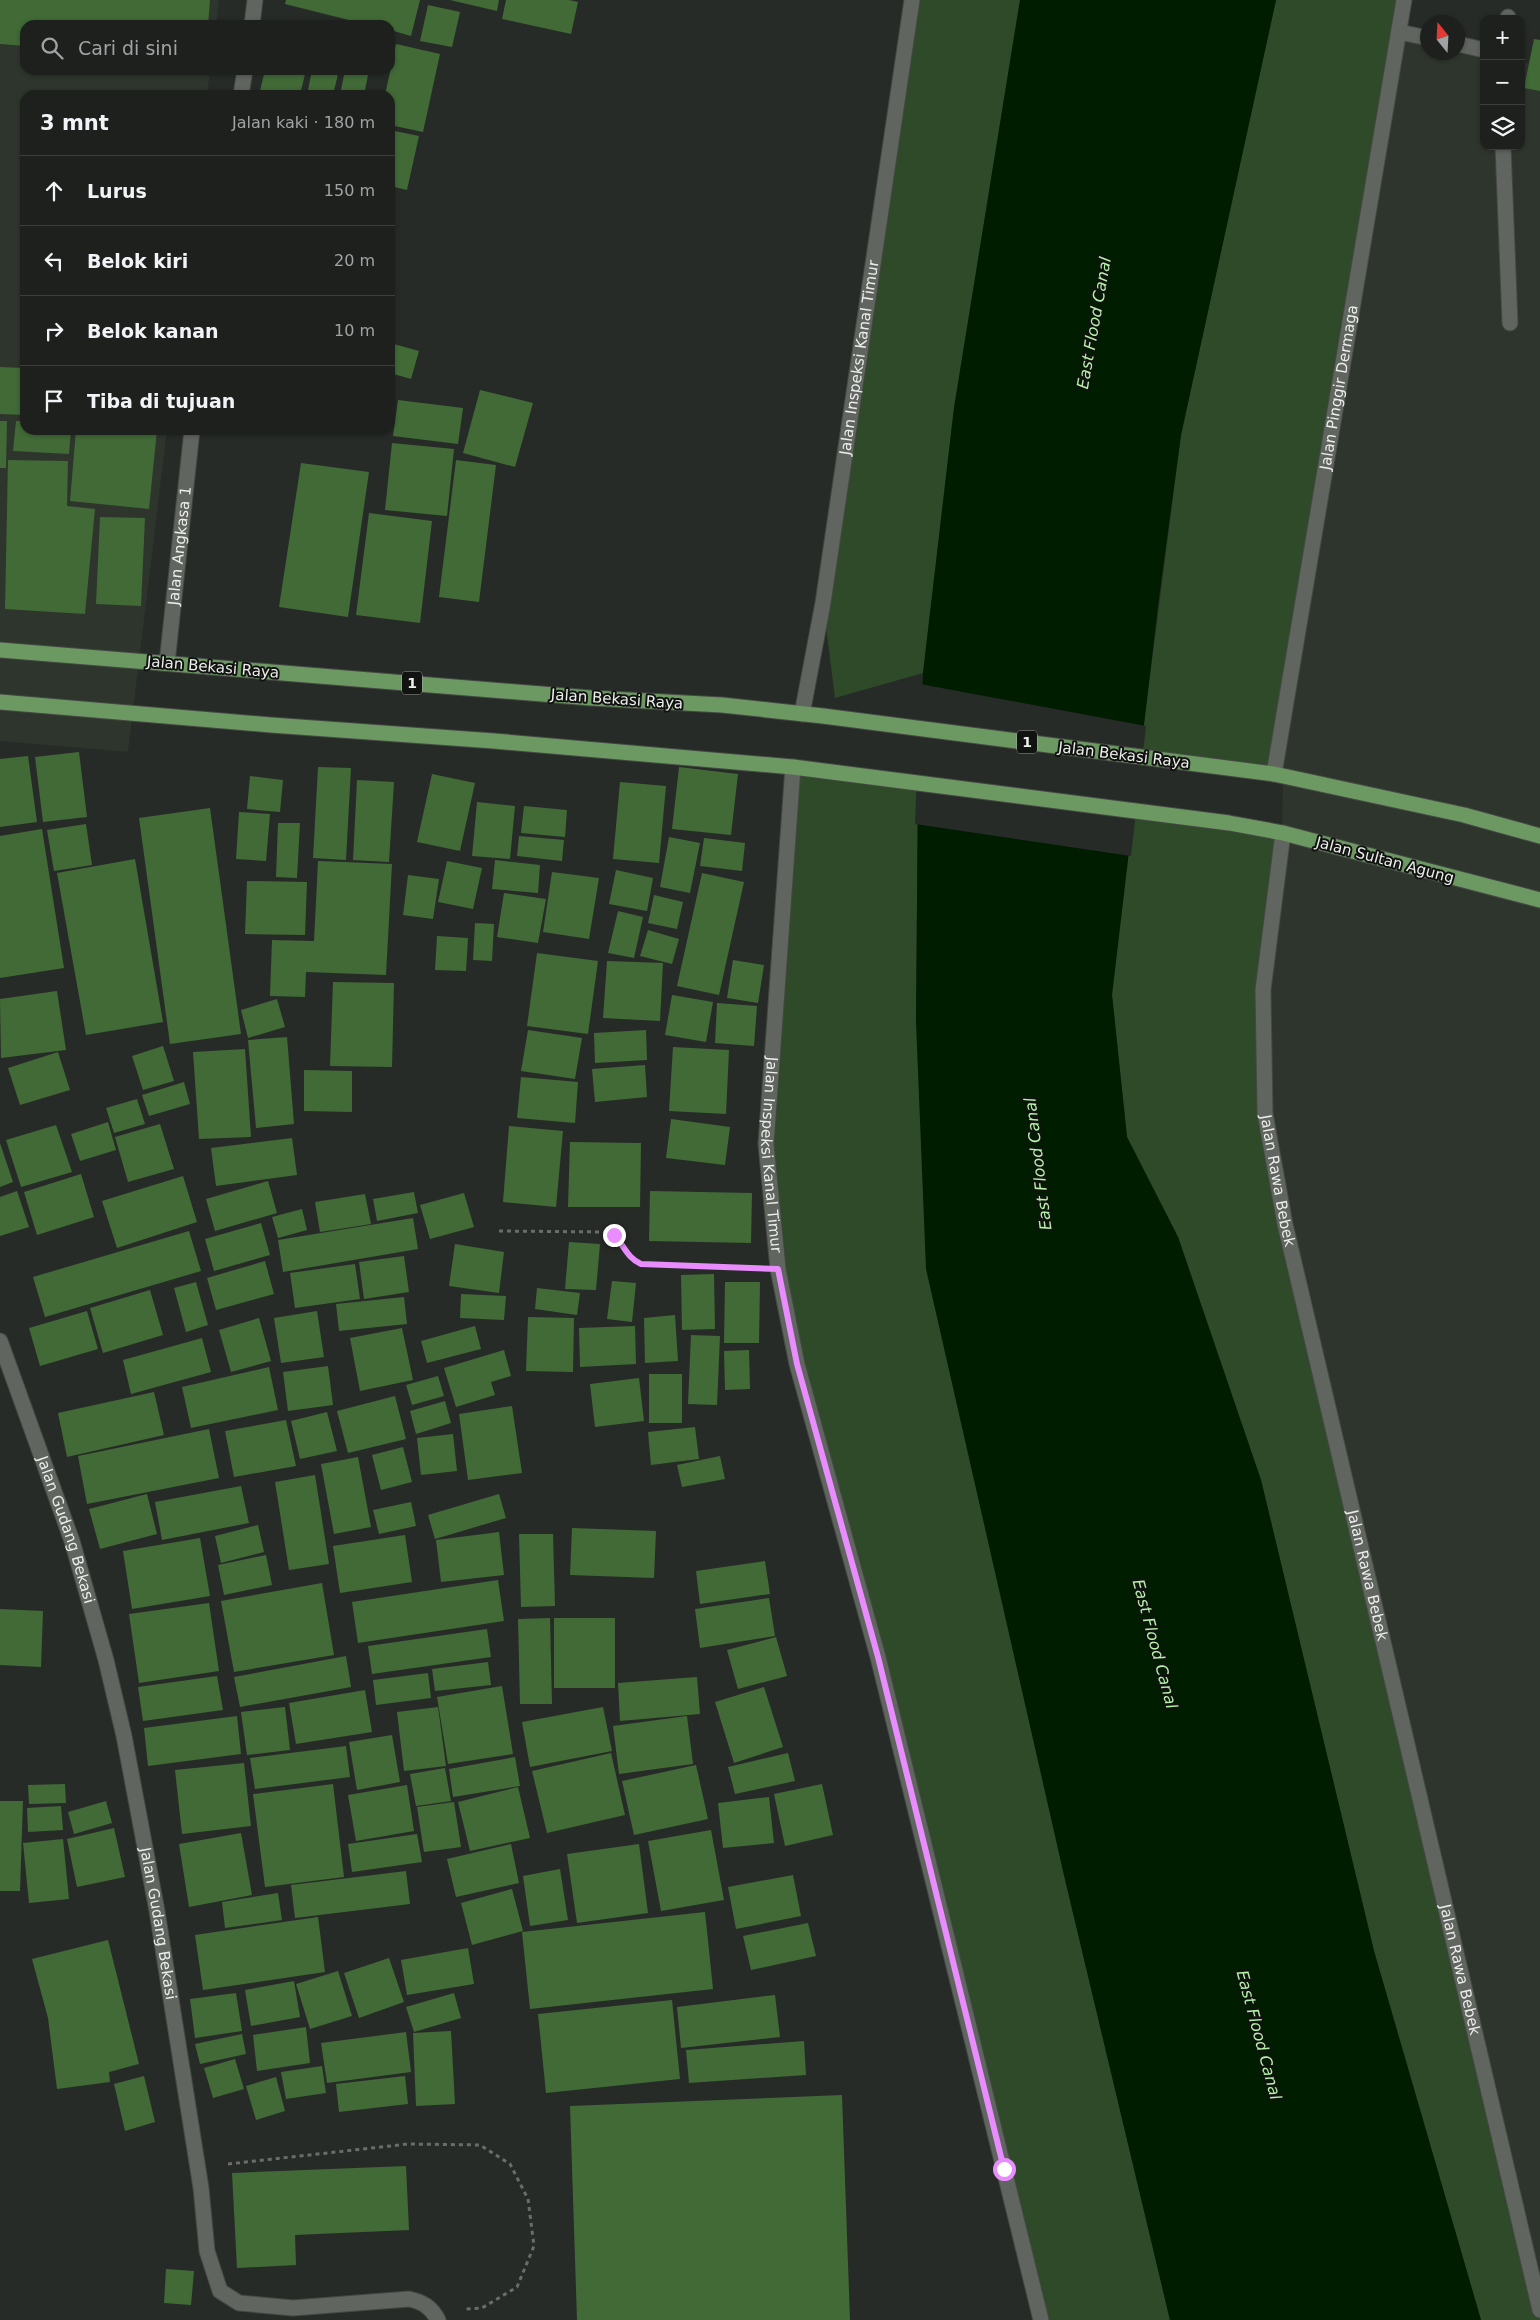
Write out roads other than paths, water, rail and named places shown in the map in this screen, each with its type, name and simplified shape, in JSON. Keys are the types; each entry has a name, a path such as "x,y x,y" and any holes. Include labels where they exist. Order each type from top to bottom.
{"highway":[{"name":"Jalan Bekasi Raya","path":"0,650 591,698 722,705 823,716 1274,774"},
{"path":"0,702 793,767"},
{"name":"Jalan Sultan Agung","path":"793,767 1229,823 1283,833 1540,900"},
{"name":"1","path":"1274,774 1464,815 1540,836"}],"street":[{"path":"253,20 255,0"},
{"name":"Jalan Inspeksi Kanal Timur","path":"802,714 824,593 912,0"},
{"name":"Jalan Pinggir Dermaga","path":"1274,774 1404,0"},
{"path":"1399,32 1420,36"},
{"path":"1465,46 1480,49"},
{"path":"242,90 244,75"},
{"path":"1504,150 1510,323"},
{"name":"Jalan Angkasa 1","path":"166,663 191,435"},
{"name":"Jalan Inspeksi Kanal Timur","path":"793,767 766,1144 778,1269 797,1364 878,1657 1041,2320"},
{"name":"Jalan Rawa Bebek","path":"1283,833 1264,990 1265,1113 1287,1234 1540,2310"},
{"name":"Jalan Gudang Bekasi","path":"0,1341 72,1542 106,1660 124,1736 156,1902 198,2168 207,2251 220,2291 239,2303 293,2308 409,2299 423,2302 436,2316"}],"water":[{"name":"East Flood Canal","path":"1020,0 1276,0 1181,435 1159,598 1112,995 1127,1137 1178,1237 1261,1480 1374,1951 1481,2320 1170,2320 1063,1871 926,1269 916,1022 918,783 923,673 954,408"}]}
